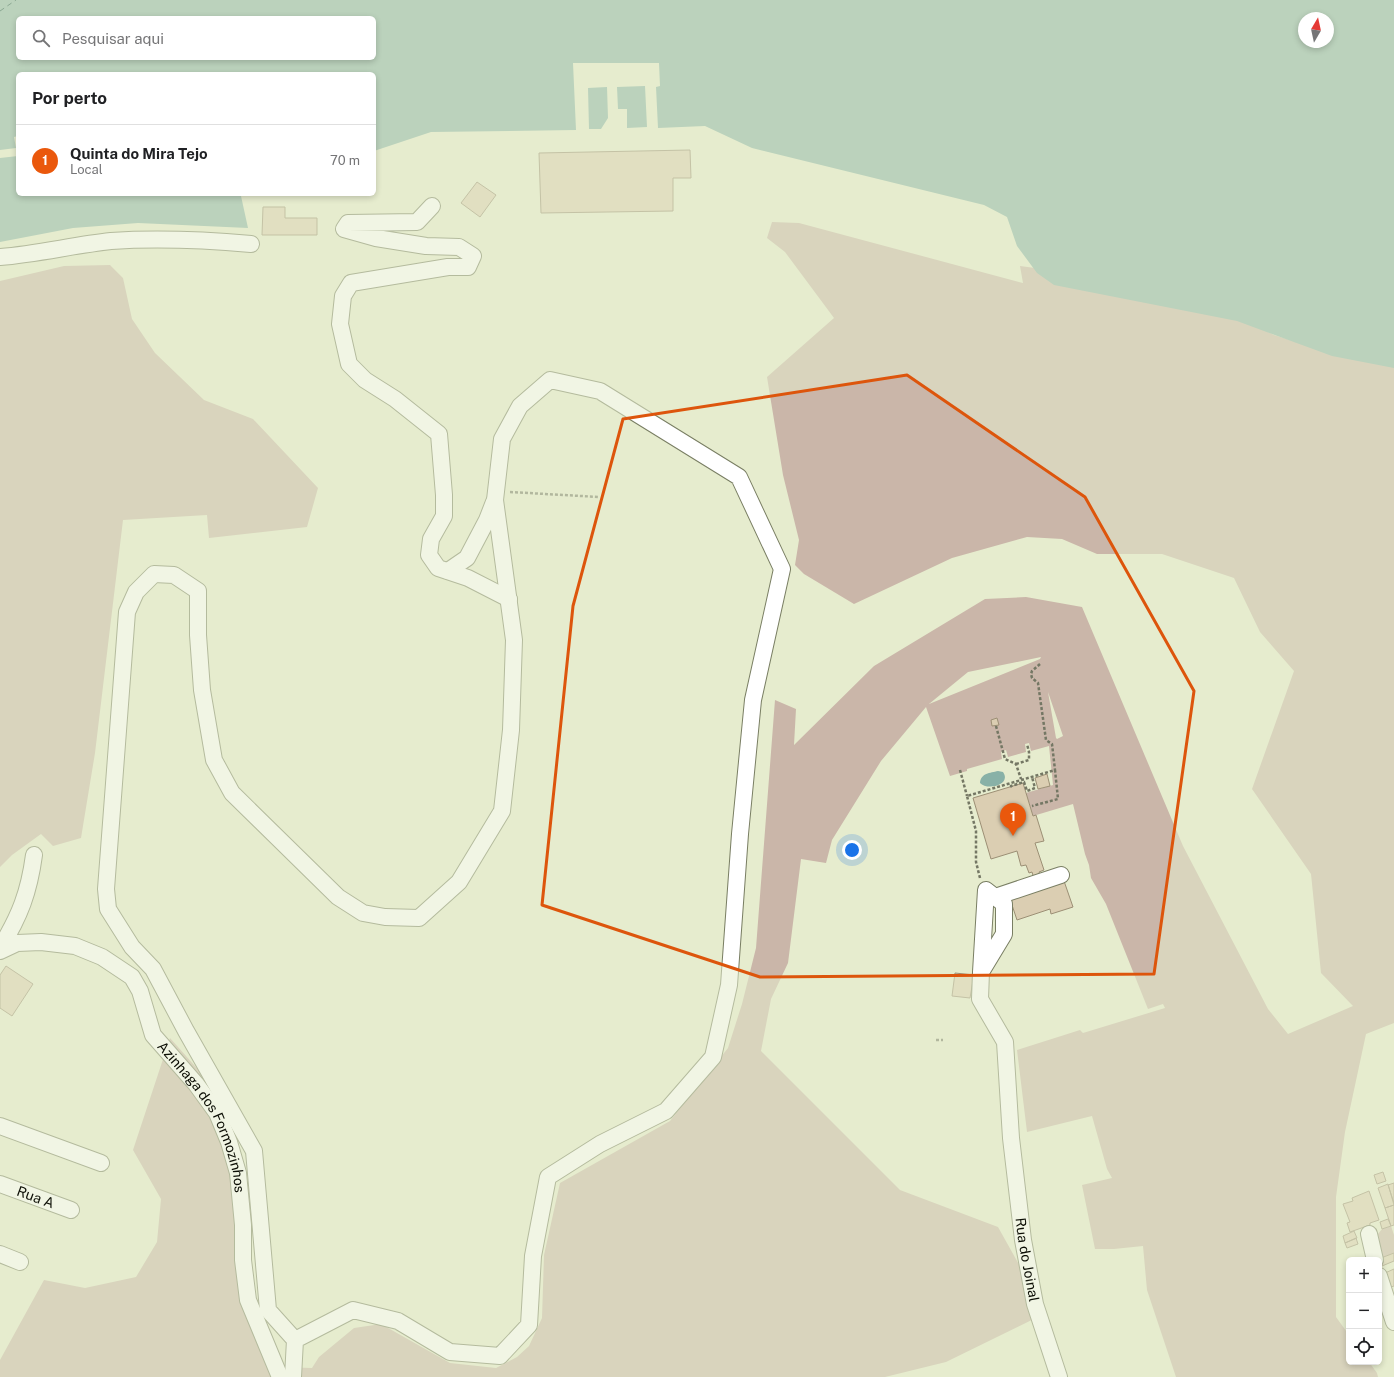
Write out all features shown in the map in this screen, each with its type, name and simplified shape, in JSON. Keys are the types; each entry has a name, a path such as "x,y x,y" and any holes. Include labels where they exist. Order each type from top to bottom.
{"street":[{"path":"432,206 417,222 348,222 344,229 376,238 426,246 459,247 474,256 468,267 448,267 351,283 343,296 340,324 349,364 366,380 395,399 439,434 444,495 444,516 431,539 429,555 438,568 468,578 509,599"},
{"path":"0,257 110,242 142,240 218,241 251,244"},
{"path":"293,1377 295,1340 268,1310 254,1151 186,1031 153,969 132,947 108,910 106,889 127,612 136,592 154,574 174,575 198,591 198,635 202,690 214,760 232,793 338,896 357,909 363,913 385,917 419,918 459,882 502,811 511,730 513,647 500,496 502,439 520,406 550,380 600,391 739,477 782,569 753,700 740,834 729,984 713,1057 666,1111 600,1144 548,1177 533,1256 529,1325 500,1356 450,1352 398,1321 353,1310 295,1340"},
{"path":"448,571 467,558 500,496"},
{"path":"0,950 22,907 30,879 34,855"},
{"name":"Rua do Joinal","path":"1059,1377 1035,1304 1023,1240 1011,1138 1005,1042 980,999 981,972 1004,934 1004,904 995,897 1061,875"},
{"name":"Azinhaga dos Formozinhos","path":"0,950 17,943 41,942 74,946 102,957 132,977 140,991 153,1035 196,1084 217,1113 229,1142 238,1173 243,1225 243,1260 248,1300 280,1377"},
{"path":"0,1126 101,1163"},
{"name":"Rua A","path":"0,1184 71,1210"},
{"path":"1369,1234 1374,1257"},
{"path":"0,1254 20,1262"},
{"path":"1382,1285 1394,1322"}],"path":[{"path":"500,496 599,497"},
{"path":"1032,806 1058,799 1052,744 1046,740 1038,683 1032,678 1031,674 1032,671 1040,664"},
{"path":"996,726 1005,759 1016,764 1029,760 1027,744"},
{"path":"1016,764 1021,779"},
{"path":"960,770 976,831 976,862 982,884"},
{"path":"967,796 1055,770"},
{"path":"1012,787 1011,786 1024,782 1027,791 1035,788 1032,777"},
{"path":"936,1040 942,1040"}],"highlighted area":[{"path":"907,375 1085,497 1194,691 1154,974 760,977 542,905 573,606 623,419"}],"shaded area":[{"path":"772,222 799,223 1023,283 1020,266 1080,274 1250,323 1274,335 1352,359 1394,365 1394,1023 1366,1034 1345,1132 1336,1197 1336,1317 1346,1331 1346,1365 1371,1365 1378,1377 1176,1377 1147,1290 1143,1246 1095,1249 1082,1185 1112,1178 1107,1169 1092,1116 1027,1132 1017,1050 1080,1030 1083,1033 1165,1008 1163,1004 1148,1009 1106,904 1091,878 1073,804 1033,816 1026,793 1053,785 1049,746 1031,751 1029,743 1025,744 1026,752 1008,757 1006,750 1001,752 1002,759 967,769 967,771 950,776 926,707 881,761 832,840 826,863 801,859 788,963 771,999 761,1051 900,1190 998,1227 1046,1313 946,1362 885,1377 0,1377 0,1360 44,1280 85,1288 136,1277 157,1242 161,1199 133,1150 170,1038 210,1083 233,1128 249,1190 253,1288 279,1367 312,1368 319,1357 354,1328 381,1324 450,1363 496,1368 517,1357 529,1346 542,1318 544,1255 560,1183 670,1121 728,1048 742,1004 756,948 775,700 796,709 794,745 874,666 985,599 1026,597 1082,607 1183,846 1268,1009 1288,1034 1353,1006 1321,973 1311,874 1252,789 1294,671 1260,632 1234,578 1162,554 1097,554 1062,539 1027,537 952,558 854,604 804,574 795,565 799,540 783,475 767,377 834,318 785,252 767,238","holes":["1041,657 1040,659 929,704 968,672","1048,692 1063,736 1057,739 1056,738"]},
{"path":"110,265 123,278 132,319 155,353 204,400 253,419 318,488 307,527 209,538 207,515 123,520 95,753 81,838 53,846 41,834 12,855 0,867 0,281 64,266"},
{"path":"1391,1226 1394,1235 1394,1261 1382,1266 1378,1234 1382,1229"}],"water":[{"path":"0,0 1394,0 1394,368 1332,356 1237,321 1054,285 1037,273 1017,246 1007,217 984,205 752,148 705,126 658,128 656,87 660,86 659,63 573,63 576,130 431,132 376,150 376,72 16,72 16,136 14,137 16,148 0,150"},
{"path":"645,86 647,127 627,128 627,109 618,109 617,87"},
{"path":"607,87 608,118 601,129 589,129 588,88"},
{"path":"16,156 16,196 241,196 248,228 138,223 73,228 0,242 0,158"},
{"path":"998,771 1003,772 1005,777 1002,783 988,786 980,783 984,775"}],"building":[{"path":"690,150 691,178 673,178 673,211 541,213 539,153"},
{"path":"477,182 496,195 480,217 461,203"},
{"path":"263,207 285,207 285,218 317,218 317,235 262,235"},
{"path":"997,718 999,725 992,726 991,720"},
{"path":"1047,774 1050,786 1038,789 1035,778"},
{"path":"1023,783 1033,816 1036,815 1044,841 1035,843 1044,870 1039,872 1041,877 1034,879 1032,872 1029,873 1026,865 1021,866 1017,851 991,859 973,798"},
{"path":"1064,881 1073,907 1051,914 1050,909 1017,920 1010,899"},
{"path":"6,966 33,984 12,1016 0,1008 0,975"},
{"path":"955,973 974,975 970,998 952,996"},
{"path":"1383,1172 1386,1181 1377,1184 1374,1175"},
{"path":"1394,1183 1394,1203 1388,1185"},
{"path":"1388,1184 1394,1205 1385,1208 1378,1188"},
{"path":"1369,1191 1379,1220 1350,1232 1347,1223 1350,1222 1343,1204 1353,1201 1352,1198"},
{"path":"1394,1205 1394,1225 1391,1226 1385,1208"},
{"path":"1388,1219 1391,1226 1382,1229 1380,1222"},
{"path":"1354,1231 1357,1238 1345,1243 1343,1236"},
{"path":"1356,1238 1358,1244 1347,1248 1345,1243"},
{"path":"1394,1253 1394,1261 1382,1266 1382,1258"},
{"path":"1394,1269 1394,1286 1388,1288 1385,1273"}],"ferry route":[{"path":"0,11 16,0"}],"place":[{"name":"Quinta do Mira Tejo","path":"1013,836"}]}
